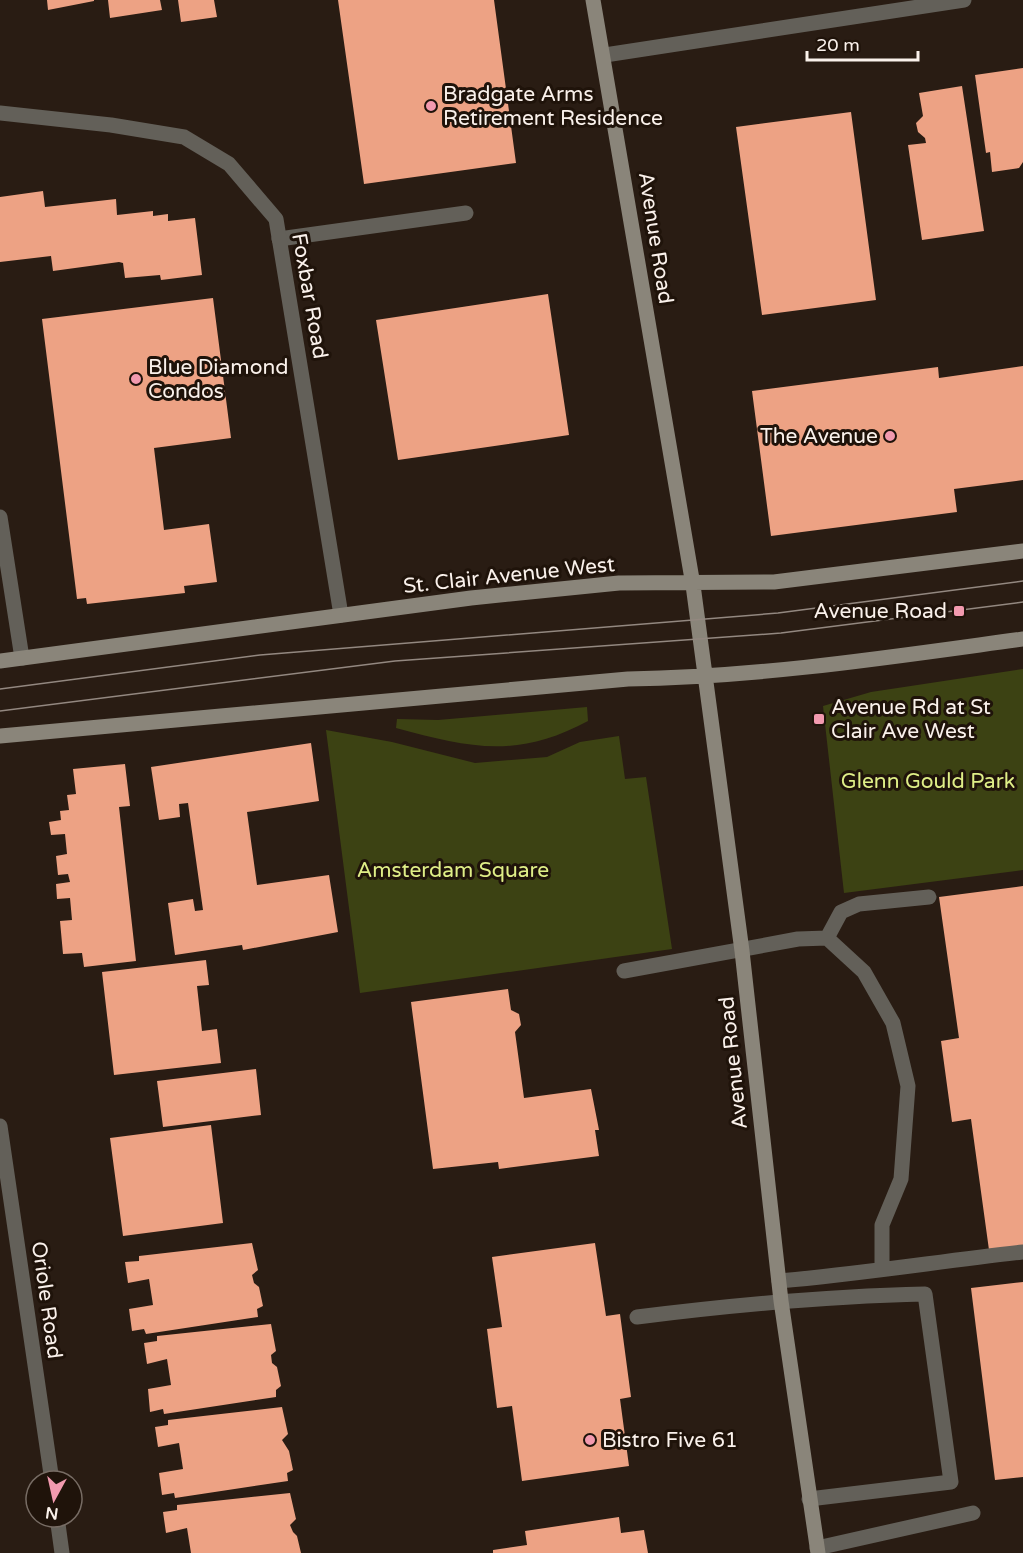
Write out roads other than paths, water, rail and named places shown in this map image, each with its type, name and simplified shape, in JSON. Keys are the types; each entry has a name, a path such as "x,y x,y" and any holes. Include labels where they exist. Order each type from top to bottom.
{"main road":[{"name":"Avenue Road","path":"593,0 693,585 742,951 779,1281 817,1551"},
{"name":"St. Clair Avenue West","path":"0,661 471,598 619,583 693,585 774,582 1023,550"},
{"path":"0,736 628,679 706,678 786,671 1023,639"}],"street":[{"path":"604,55 964,0"},
{"name":"Foxbar Road","path":"0,113 111,125 184,137 229,164 276,219 341,615"},
{"path":"279,239 466,213"},
{"path":"0,517 22,658"},
{"path":"826,938 841,912 859,904 929,897"},
{"path":"624,971 798,939 826,938 864,972 893,1023 908,1086 901,1179 882,1225 882,1268"},
{"name":"Oriole Road","path":"0,1126 50,1469"},
{"path":"779,1281 849,1275 882,1268 1023,1252"},
{"path":"637,1317 782,1301 925,1294 951,1482 809,1499"},
{"path":"817,1551 974,1513"},
{"path":"59,1529 62,1553"}],"tram line":[{"path":"0,689 260,655 778,613 1023,581"},
{"path":"0,711 395,661 781,633 1023,602"}],"place":[{"name":"Bradgate Arms Retirement Residence","path":"431,106"},
{"name":"Blue Diamond Condos","path":"136,379"},
{"name":"The Avenue","path":"890,436"},
{"name":"Avenue Road","path":"959,611"},
{"name":"Avenue Rd at St Clair Ave West","path":"819,719"},
{"name":"Bistro Five 61","path":"590,1440"}],"park label":[{"name":"Glenn Gould Park","path":"928,781"},
{"name":"Amsterdam Square","path":"453,870"}]}
